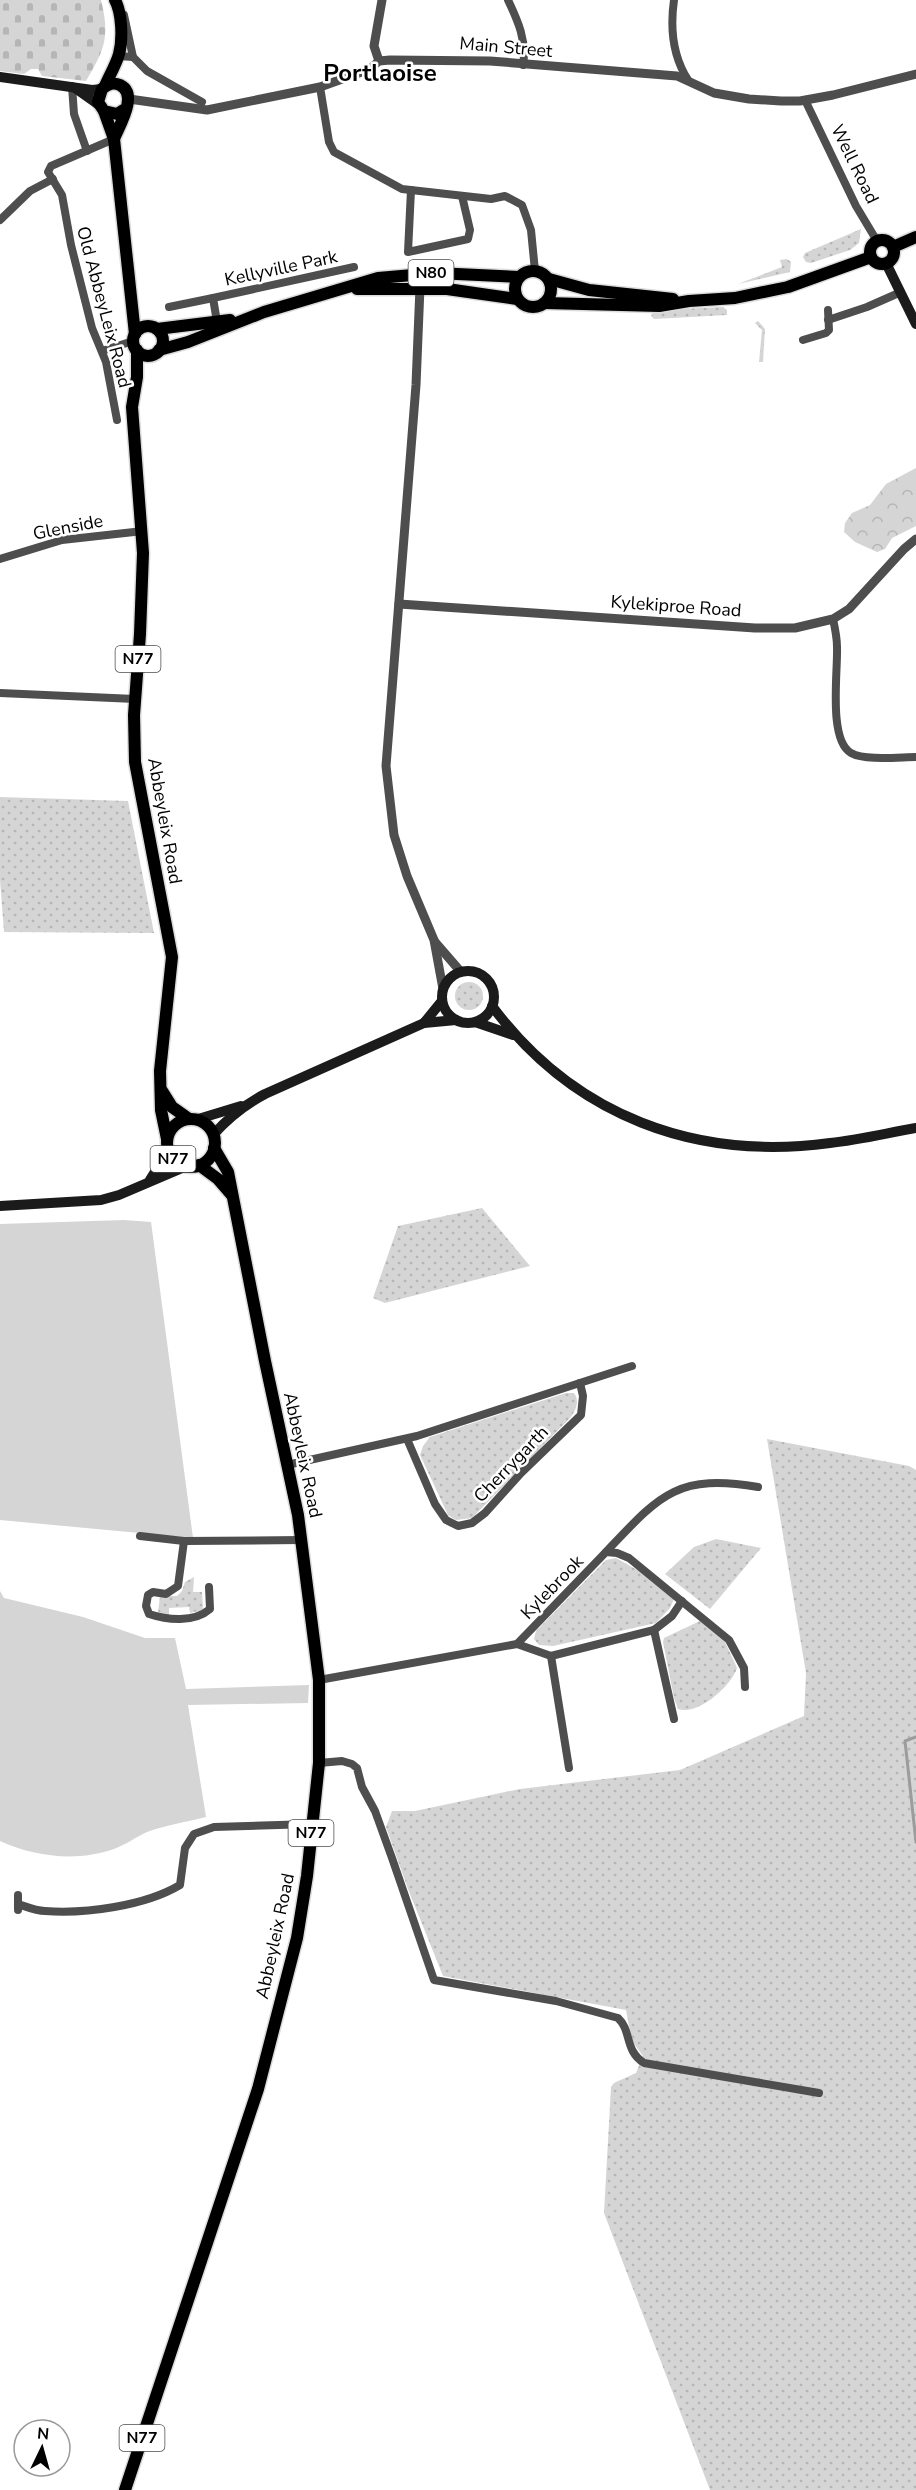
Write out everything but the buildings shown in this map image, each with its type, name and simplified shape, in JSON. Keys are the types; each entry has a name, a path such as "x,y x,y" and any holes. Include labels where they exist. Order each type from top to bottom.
{"main road":[{"path":"114,139 126,99 118,56 120,27 117,3"},
{"path":"118,56 98,97 114,139 127,246 130,299 135,342 144,355 156,352 162,336 130,299"},
{"path":"0,77 92,90 114,84 126,99"},
{"path":"72,86 101,108 117,114 126,99"},
{"path":"893,247 916,237"},
{"path":"886,240 893,247 893,257 886,263 877,263 871,256 870,248 877,241 886,240"},
{"name":"N80","path":"346,289 420,287 475,291 517,298 530,307 544,303 659,306 689,301 735,298 788,287 871,256"},
{"path":"886,263 916,324"},
{"name":"N80","path":"156,352 250,317 378,278 411,273 519,276 535,271 541,272 549,279 589,290 689,301"},
{"path":"517,298 515,286 519,276"},
{"path":"544,303 551,292 549,279"},
{"name":"N80","path":"135,342 152,327 250,317"},
{"name":"N77","path":"135,342 137,377"},
{"name":"N77","path":"137,377 156,352"},
{"name":"Abbeyleix Road","path":"137,377 132,407 143,531 141,623 135,699 137,777 172,957 161,1050 161,1110 168,1145"},
{"path":"456,1020 447,1012 442,1001 443,989 450,978 460,972 473,972 488,982 493,993 492,1006 485,1016 474,1022"},
{"path":"424,1023 442,1001"},
{"path":"492,1006 514,1035 551,1070 591,1098 626,1117 678,1136 752,1146 829,1143 916,1128"},
{"path":"192,1120 247,1104 424,1023 456,1020 474,1022 514,1035"},
{"name":"N77","path":"161,1090 172,1107 192,1120 206,1125 214,1142 209,1158 193,1166"},
{"path":"214,1142 227,1120 247,1104"},
{"name":"N77","path":"192,1120 177,1124 168,1145 175,1161 193,1166 218,1179 232,1195"},
{"name":"Abbeyleix Road","path":"125,2490 258,2089 297,1938 319,1763 318,1680 301,1540 228,1172 214,1142"},
{"path":"150,1180 168,1145"},
{"path":"0,1206 101,1200 119,1196 150,1180 193,1166"}],"street":[{"path":"379,61 374,46 382,0"},
{"path":"508,0 522,31 524,64"},
{"path":"674,0 671,29 673,42 688,80"},
{"path":"117,3 125,16 133,57 147,71 204,106"},
{"path":"118,56 133,57"},
{"name":"Main Street","path":"126,99 204,106 320,87 370,69 379,61 457,59 670,76 688,80 699,88 728,96 759,100 805,100 916,74"},
{"path":"72,86 74,114 87,150"},
{"path":"320,87 330,147 334,152 397,186 411,190 491,199 505,196 522,205 531,230 535,271"},
{"name":"Well Road","path":"805,100 856,206 877,241"},
{"path":"0,220 30,191 53,179 48,172 51,166 114,139"},
{"name":"Old AbbeyLeix Road","path":"53,179 62,195 71,245 92,328 106,362 117,420"},
{"path":"411,190 408,252 468,239 470,230 462,196"},
{"name":"Kellyville Park","path":"169,307 354,267"},
{"path":"420,287 416,385 386,749 387,781 394,835 407,876 434,940 443,989"},
{"path":"828,320 867,307 901,292"},
{"name":"Kellyville Park","path":"213,298 217,322"},
{"path":"803,340 826,333 828,310"},
{"path":"102,351 135,342"},
{"name":"Glenside","path":"0,559 62,540 143,531"},
{"name":"Kylekiproe Road","path":"399,604 755,628 795,628 834,619 849,609 916,539"},
{"path":"834,619 837,643 836,722 842,744 852,753 866,756 916,757"},
{"path":"0,693 135,699"},
{"path":"434,940 460,972"},
{"name":"Cherrygarth","path":"287,1464 407,1438 632,1366"},
{"name":"Cherrygarth","path":"407,1438 435,1504 446,1520 458,1526 472,1523 499,1500 521,1473 581,1415 583,1396 580,1383"},
{"path":"606,1552 649,1508 672,1492 703,1482 735,1483 758,1487"},
{"path":"140,1536 184,1541 301,1540"},
{"path":"184,1541 178,1586 166,1593 153,1592 148,1595 149,1614 177,1618 194,1618 204,1614 210,1609 209,1587"},
{"name":"Kylebrook","path":"318,1680 517,1644 606,1552 617,1552 629,1558 729,1640 744,1668 745,1687"},
{"path":"517,1644 551,1656 654,1630 672,1616 682,1601"},
{"path":"654,1630 674,1719"},
{"path":"551,1656 569,1768"},
{"path":"319,1763 342,1761 357,1768 362,1787 375,1811 434,1980 556,2001 618,2018 624,2026 631,2051 644,2063 819,2093"},
{"path":"18,1903 42,1911 79,1911 149,1898 180,1885 185,1848 194,1834 214,1827 312,1824"}],"green space":[{"path":"0,0 101,0 105,24 104,42 98,60 86,81 42,76 38,69 31,69 24,74 0,71"},
{"path":"861,229 859,243 850,250 811,263 806,262 803,257 805,253"},
{"path":"787,259 791,262 790,272 738,284 782,267 780,260"},
{"path":"723,307 727,310 727,315 654,319 651,316 654,310"},
{"path":"758,321 765,329 763,362 759,362 762,330 755,323"},
{"path":"916,468 916,526 892,538 885,549 877,552 855,542 844,532 845,523 852,513 870,505 886,484"},
{"path":"0,797 128,801 154,933 4,932 0,880"},
{"path":"469,982 479,986 483,996 479,1006 469,1010 459,1006 455,996 459,986"},
{"path":"482,1208 530,1266 385,1303 373,1298 398,1226"},
{"path":"124,1220 151,1222 193,1538 0,1520 0,1224"},
{"path":"566,1393 574,1393 577,1400 570,1418 472,1518 456,1520 448,1515 420,1455 430,1437"},
{"path":"767,1439 909,1466 916,1470 916,2490 710,2490 604,2213 611,2087 614,2083 636,2073 643,2056 632,2041 626,2010 443,1976 386,1827 392,1811 415,1811 520,1789 680,1770 804,1716 806,1673"},
{"path":"716,1539 761,1548 710,1609 665,1574 694,1547"},
{"path":"616,1558 641,1572 674,1599 670,1608 656,1623 553,1646 539,1645 534,1639 536,1631 606,1560"},
{"path":"194,1577 193,1592 202,1592 203,1610 190,1613 189,1607 169,1608 169,1615 158,1612 160,1596 177,1596 182,1591 185,1582"},
{"path":"0,1591 4,1598 83,1617 145,1638 175,1638 186,1689 309,1685 308,1703 188,1705 206,1817 147,1832 114,1849 100,1853 56,1856 13,1846 0,1841"},
{"path":"700,1621 725,1642 737,1668 728,1683 713,1698 695,1708 678,1709 664,1638"}],"waterway":[{"path":"916,1737 905,1741 916,1842"}],"district":[{"name":"Portlaoise","path":"380,73"}]}
